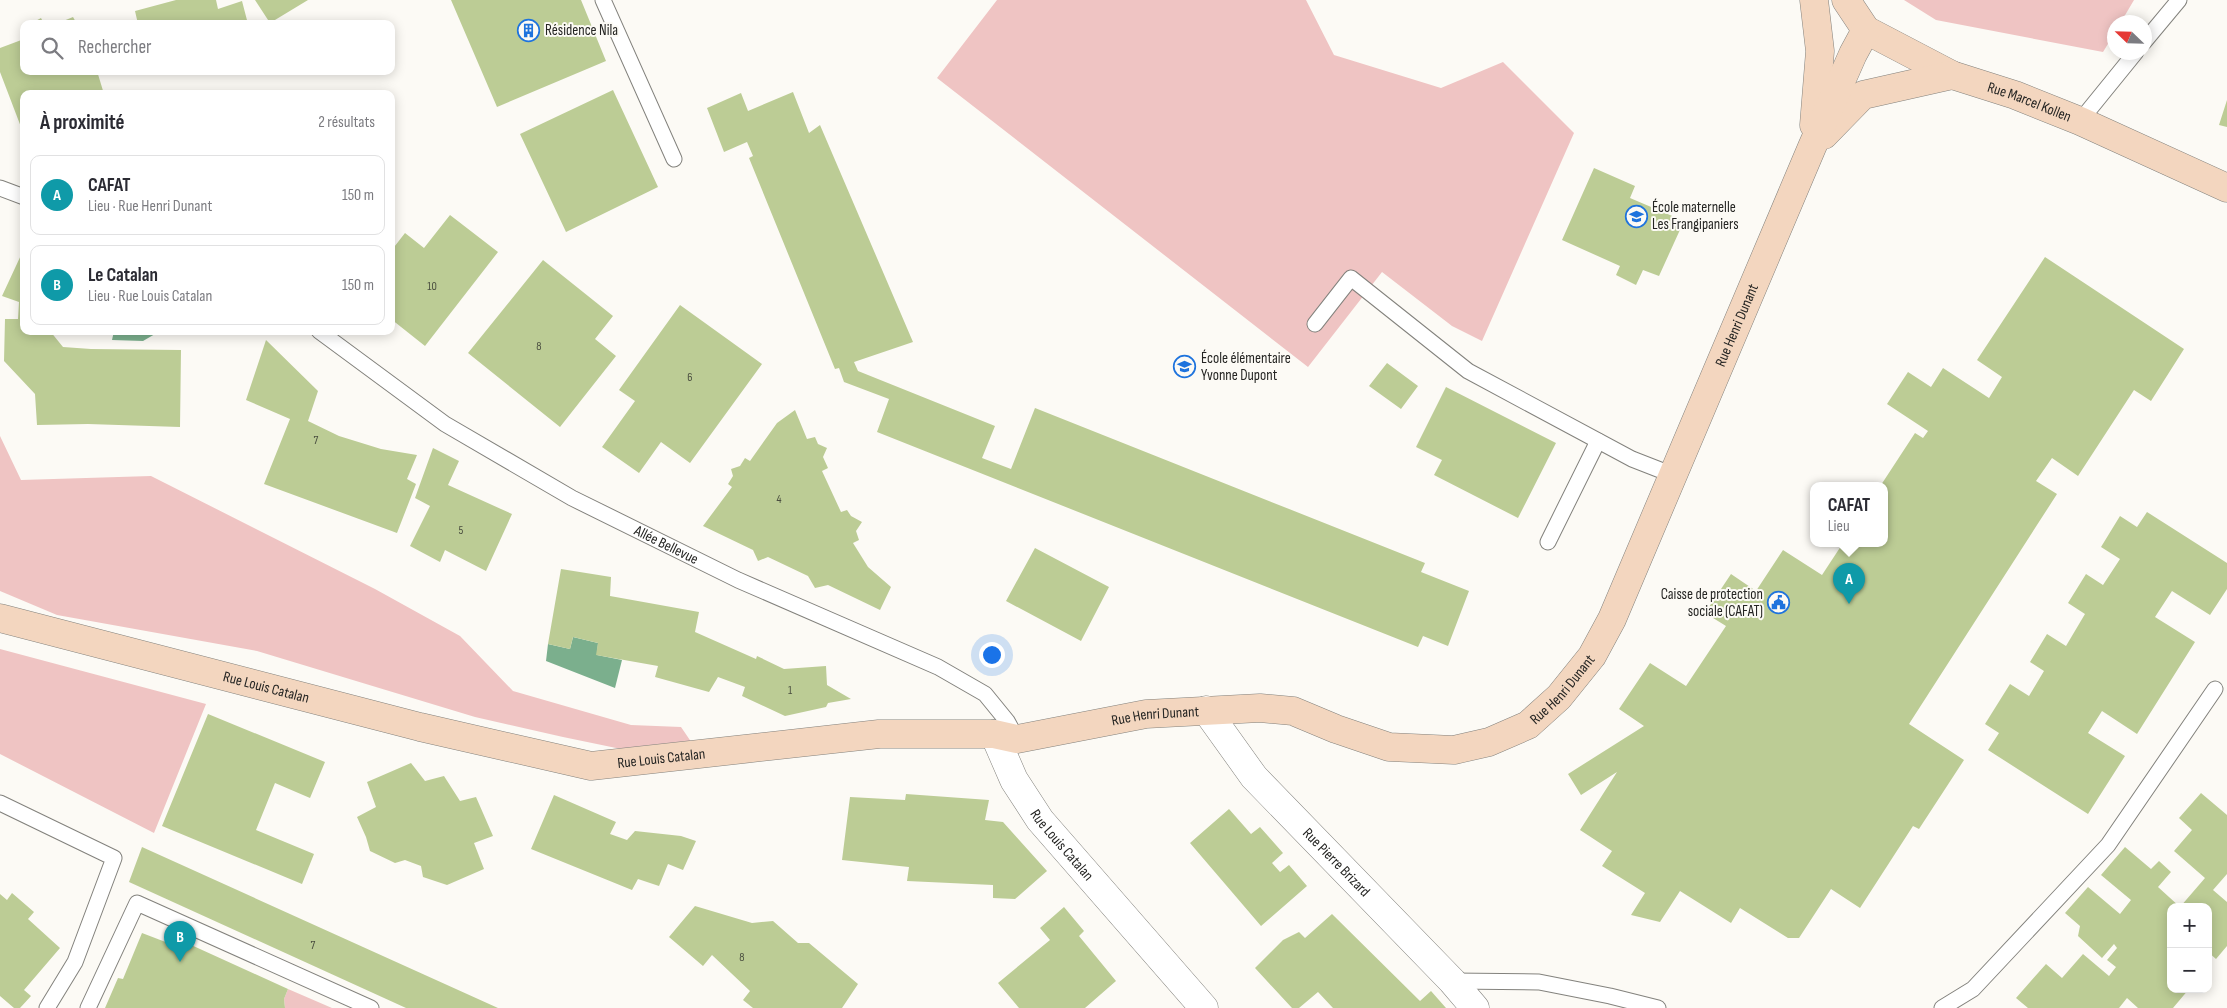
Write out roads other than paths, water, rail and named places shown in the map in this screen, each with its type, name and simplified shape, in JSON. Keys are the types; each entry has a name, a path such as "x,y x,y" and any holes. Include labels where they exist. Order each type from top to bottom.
{"street":[{"name":"Rue Henri Dunant","path":"1812,147 1820,51 1814,0"},
{"name":"Rue Marcel Kollen","path":"1846,0 1866,30 1952,74 2015,95 2080,121 2227,188"},
{"name":"Rue Henri Dunant","path":"1006,737 1146,714 1260,708 1293,711 1389,746 1454,750 1489,742 1528,725 1559,697 1592,656 1612,619 1812,147 1853,54 1866,30"},
{"name":"Rue Henri Dunant","path":"1812,147 1863,95 1952,74"},
{"name":"Rue Louis Catalan","path":"0,618 420,728 591,766 880,734 1006,737 1014,780 1040,820 1204,1008"},
{"name":"Rue Pierre Brizard","path":"1206,710 1254,777 1452,981 1475,1008"}],"lane":[{"path":"603,0 674,159"},
{"path":"2152,32 2179,0"},
{"path":"2080,121 2130,60"},
{"path":"0,188 20,196"},
{"path":"1314,324 1351,278 1468,371 1632,459 1673,475"},
{"name":"Allée Bellevue","path":"324,335 446,424 572,498 738,580 938,667 985,694 1007,721 1006,737"},
{"path":"1548,542 1598,441"},
{"path":"1942,1008 1973,989 2108,846 2215,689"},
{"path":"0,803 114,858 75,962 47,1008"},
{"path":"88,1008 137,903 371,1008"},
{"path":"1452,981 1539,982 1658,1008"}],"place":[{"name":"Résidence Nila","path":"529,30"},
{"name":"École maternelle Les Frangipaniers","path":"1636,216"},
{"name":"École élémentaire Yvonne Dupont","path":"1185,367"},
{"name":"Caisse de protection sociale (CAFAT)","path":"1779,603"},
{"name":"CAFAT","path":"1849,604"},
{"name":"Le Catalan","path":"180,962"}]}
